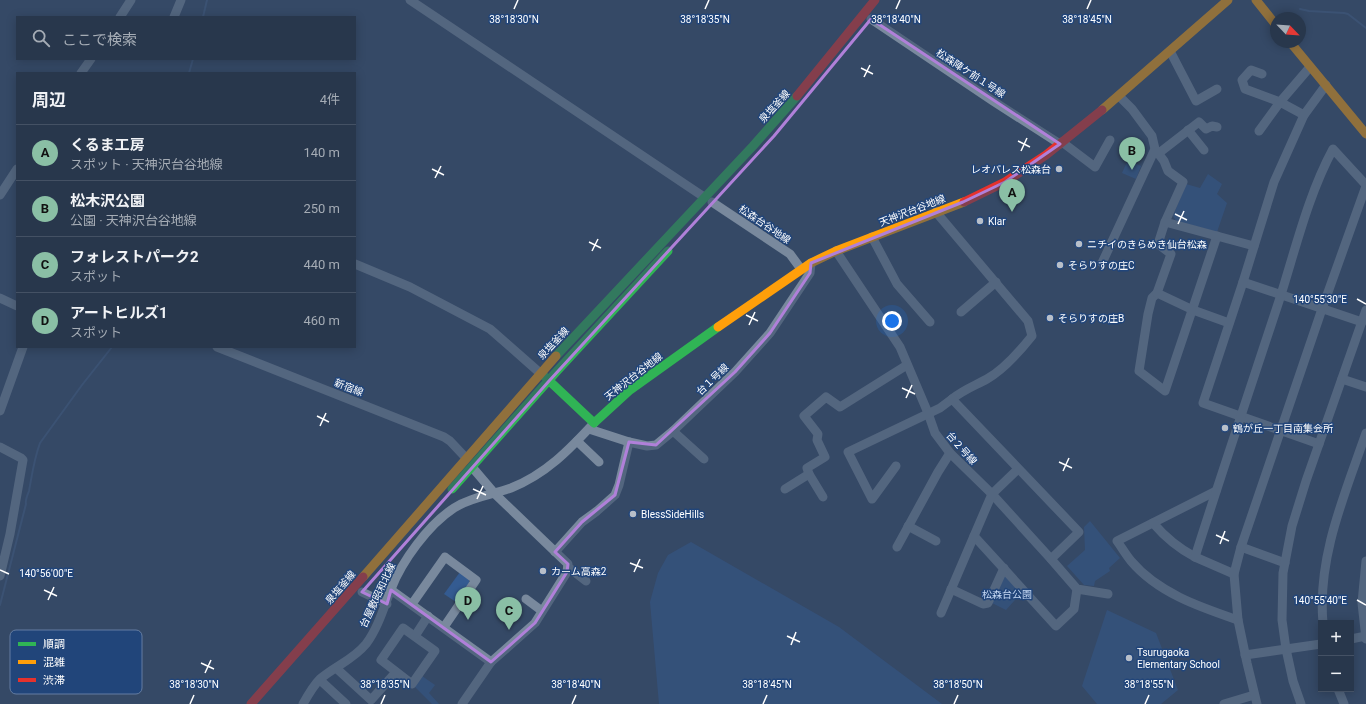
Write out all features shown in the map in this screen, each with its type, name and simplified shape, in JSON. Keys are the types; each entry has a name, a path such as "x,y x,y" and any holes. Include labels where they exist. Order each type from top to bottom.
{"main road":[{"name":"天神沢台谷地線","path":"591,426 630,390 665,364 811,263 836,251 963,202 1005,182 1061,143 1119,96 1228,0"},
{"path":"1256,0 1270,18"},
{"name":"泉塩釜線","path":"687,230 708,200 753,146 879,2"},
{"name":"泉塩釜線","path":"869,23 879,2"},
{"path":"1295,48 1366,134"},
{"name":"泉塩釜線","path":"251,704 416,517 540,373 708,200 774,136 818,84"},
{"path":"445,498 672,246"},
{"path":"540,373 591,426"}],"street":[{"path":"121,16 131,0"},
{"path":"174,16 181,0"},
{"name":"松森台谷地線","path":"410,0 790,254 801,269"},
{"name":"松森陣ケ前１号線","path":"869,23 1061,143 1095,167 1110,140"},
{"path":"1170,51 1196,101 1217,89"},
{"path":"85,71 90,60"},
{"path":"1259,131 1280,102 1310,67"},
{"path":"1262,74 1251,70 1242,80 1245,89 1280,102 1304,115"},
{"path":"1319,444 1202,403 1243,282 1274,182 1304,115 1326,85"},
{"path":"1119,96 1152,136 1157,151 1168,170 1183,182 1165,222 1158,244 1171,254 1157,293 1152,298 1139,370 1164,391 1193,310 1217,236"},
{"path":"1102,264 1157,151 1199,122 1206,129 1212,126 1217,127"},
{"path":"1188,130 1204,150"},
{"path":"1195,557 1281,295 1306,213 1327,160 1333,149 1366,185 1322,308 1234,574 1238,620 1256,700 1224,704"},
{"path":"0,195 16,171"},
{"path":"896,466 872,499 848,452 940,408 962,391 988,378 1019,353 1032,336 1028,321 936,212"},
{"path":"1165,222 1254,246"},
{"path":"872,237 897,284 930,322"},
{"name":"台２号線","path":"836,251 900,347 935,433 950,453 992,494 1077,589"},
{"name":"台１号線","path":"591,426 629,442 647,446 656,445 673,431 735,372 770,333 810,273 811,263"},
{"path":"356,264 410,287 468,316 490,329 540,373"},
{"path":"962,312 996,282"},
{"path":"1243,282 1362,322"},
{"path":"1157,293 1193,310 1229,323"},
{"path":"0,298 16,306"},
{"path":"1301,704 1293,681 1286,649 1282,620 1283,573 1292,526 1366,310"},
{"path":"0,411 23,348"},
{"name":"新宿線","path":"219,348 444,438 450,441 466,458"},
{"path":"823,497 807,468 825,457 817,440 818,434 804,416 826,397 840,407 907,365"},
{"path":"1342,379 1366,387"},
{"path":"952,399 1079,532 1051,559"},
{"name":"台屋敷昭和北線","path":"303,704 310,692 320,680 356,655 367,642 387,604 399,572 411,552 444,516 454,508 468,501 495,494 532,479 552,464 591,426"},
{"path":"673,431 704,459"},
{"path":"1323,620 1322,582 1330,538 1366,433"},
{"path":"577,441 599,462"},
{"path":"555,552 582,522 615,495 619,485 629,442"},
{"path":"0,447 23,460 10,534 0,576"},
{"path":"897,547 950,453"},
{"path":"472,467 495,494 568,564 568,567 586,581"},
{"path":"941,613 992,494 1018,469"},
{"path":"784,489 809,474"},
{"path":"1216,491 1117,541 1132,562 1147,577 1174,594 1200,606 1238,620"},
{"path":"1153,523 1162,534 1180,549 1234,574"},
{"path":"908,526 936,541"},
{"path":"974,536 1056,626 1074,609 1077,589 1108,594"},
{"path":"1242,547 1285,563"},
{"path":"412,604 445,557 476,580 444,627"},
{"path":"1354,639 1366,637 1362,603 1366,561"},
{"path":"462,704 492,662 535,623 567,572 568,567"},
{"path":"951,589 983,604 988,603 1004,568"},
{"path":"391,590 492,662"},
{"path":"362,592 387,604"},
{"path":"526,599 542,611"},
{"path":"415,636 428,616"},
{"path":"403,628 435,650 412,684 396,672 381,660 403,628"},
{"path":"1245,655 1318,644"},
{"path":"336,668 371,700 396,672"},
{"path":"320,680 346,704"},
{"path":"1339,692 1344,704"}],"highlighted area":[{"path":"871,19 1060,144 1005,182 963,202 811,263 810,273 770,333 735,372 656,445 629,442 615,495 582,522 555,552 568,564 567,572 535,623 491,662 391,590 387,604 362,592 549,381 774,136"}],"green space":[{"path":"1128,160 1141,166 1136,179 1122,173"},
{"path":"1208,174 1222,184 1217,194 1227,203 1217,232 1176,221 1173,216 1186,184 1200,188"},
{"path":"1090,521 1120,558 1109,568 1110,571 1095,581 1094,586 1084,585 1067,566 1085,550 1084,527"},
{"path":"691,542 839,627 942,704 659,704 650,602 658,573 668,555"},
{"path":"460,572 469,578 469,583 456,602 444,594"},
{"name":"松森台公園","path":"1005,574 1021,593 1006,610 992,603"},
{"name":"Tsurugaoka Elementary School","path":"1107,610 1156,633 1178,690 1161,704 1097,704 1082,686"},
{"path":"422,676 435,685 429,693 439,704 432,704 414,686"}],"waterway":[{"path":"203,16 207,0"},
{"path":"1300,9 1348,14 1366,28"},
{"path":"189,72 193,60"},
{"path":"0,605 40,443 111,348"}],"traffic: fast":[{"path":"556,356 753,146 797,96"},
{"path":"452,489 557,371 668,251"},
{"path":"542,374 594,423 630,390 718,327"}],"traffic: slow":[{"path":"1102,110 1228,0"},
{"path":"1256,0 1270,18"},
{"path":"1295,48 1366,134"},
{"path":"718,327 811,263 836,251 964,202"},
{"path":"363,577 556,356"}],"traffic: jam":[{"path":"797,96 875,0"},
{"path":"964,202 1005,182 1046,155 1102,110"},
{"path":"251,704 363,577"}],"place":[{"name":"レオパレス松森台","path":"1059,169"},
{"name":"松木沢公園","path":"1132,170"},
{"name":"くるま工房","path":"1012,212"},
{"name":"Klar","path":"980,221"},
{"name":"ニチイのきらめき仙台松森","path":"1079,244"},
{"name":"そらりすの庄C","path":"1060,265"},
{"name":"そらりすの庄B","path":"1050,318"},
{"name":"鶴が丘一丁目南集会所","path":"1225,428"},
{"name":"BlessSideHills","path":"633,514"},
{"name":"カーム高森2","path":"543,571"},
{"name":"アートヒルズ1","path":"468,620"},
{"name":"フォレストパーク2","path":"509,630"},
{"name":"Tsurugaoka Elementary School","path":"1129,658"}]}
